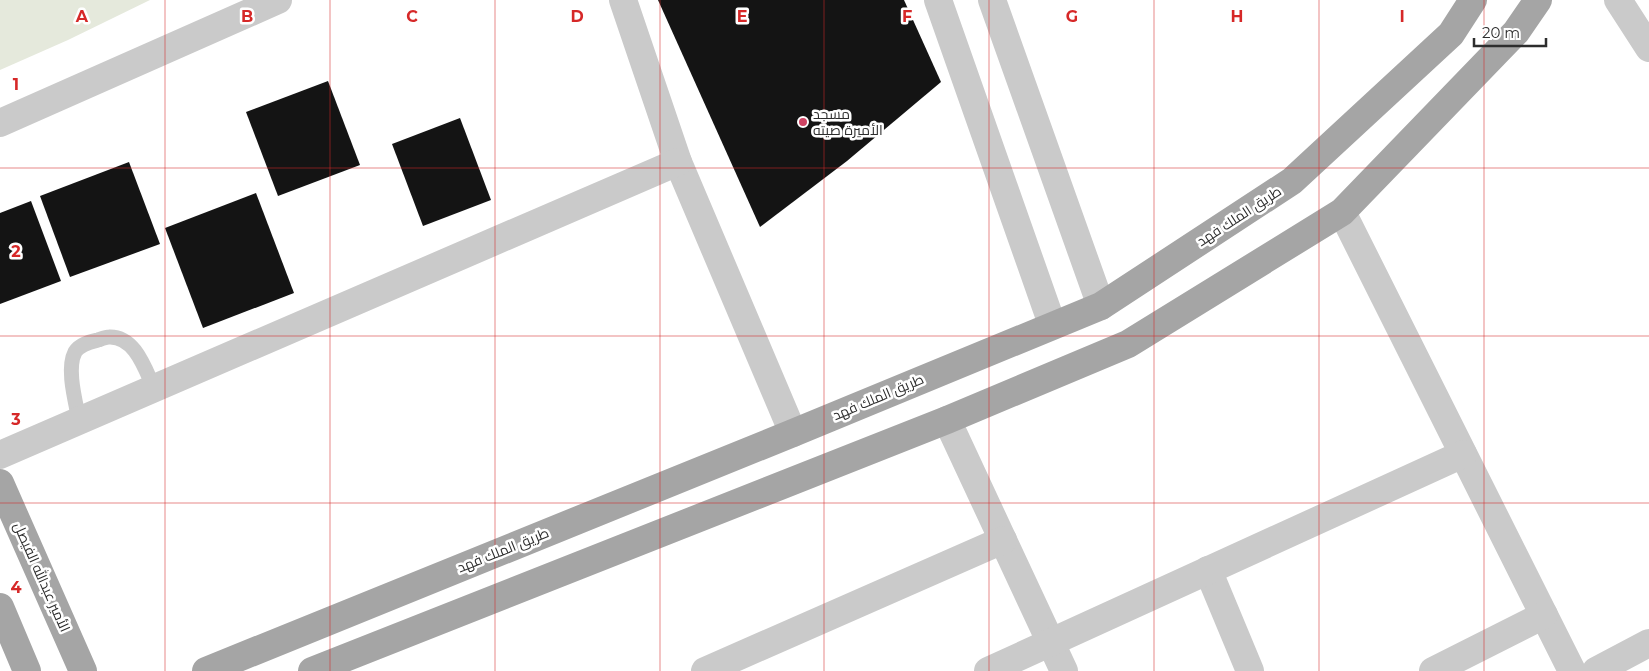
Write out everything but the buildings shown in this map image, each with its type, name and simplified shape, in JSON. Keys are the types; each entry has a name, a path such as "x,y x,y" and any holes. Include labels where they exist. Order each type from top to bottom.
{"main road":[{"name":"طريق الملك فهد","path":"206,671 793,433 1052,324 1101,306 1292,181 1451,34 1473,0"},
{"path":"312,671 947,420 1128,344 1342,212 1516,32 1538,0"},
{"name":"الأمير عبدالله الفيصل","path":"0,483 84,671"},
{"path":"0,607 27,671"}],"street":[{"path":"0,123 278,0"},
{"path":"623,0 678,162 793,433"},
{"path":"938,0 1052,324"},
{"path":"992,0 1101,306"},
{"path":"1618,0 1649,48"},
{"path":"0,455 678,162"},
{"path":"1342,212 1572,671"},
{"path":"947,420 1064,671"},
{"path":"988,671 1463,454"},
{"path":"705,671 1003,540"},
{"path":"1208,570 1250,671"},
{"path":"1434,671 1544,616"},
{"path":"1596,671 1649,643"}],"lane":[{"path":"79,420 72,381 72,365 76,352 86,343 110,336 127,341 140,357 154,388"}],"shaded area":[{"path":"0,0 150,0 68,40 0,70"}],"place":[{"name":"مسجد الأميرة صيته","path":"803,122"}]}
